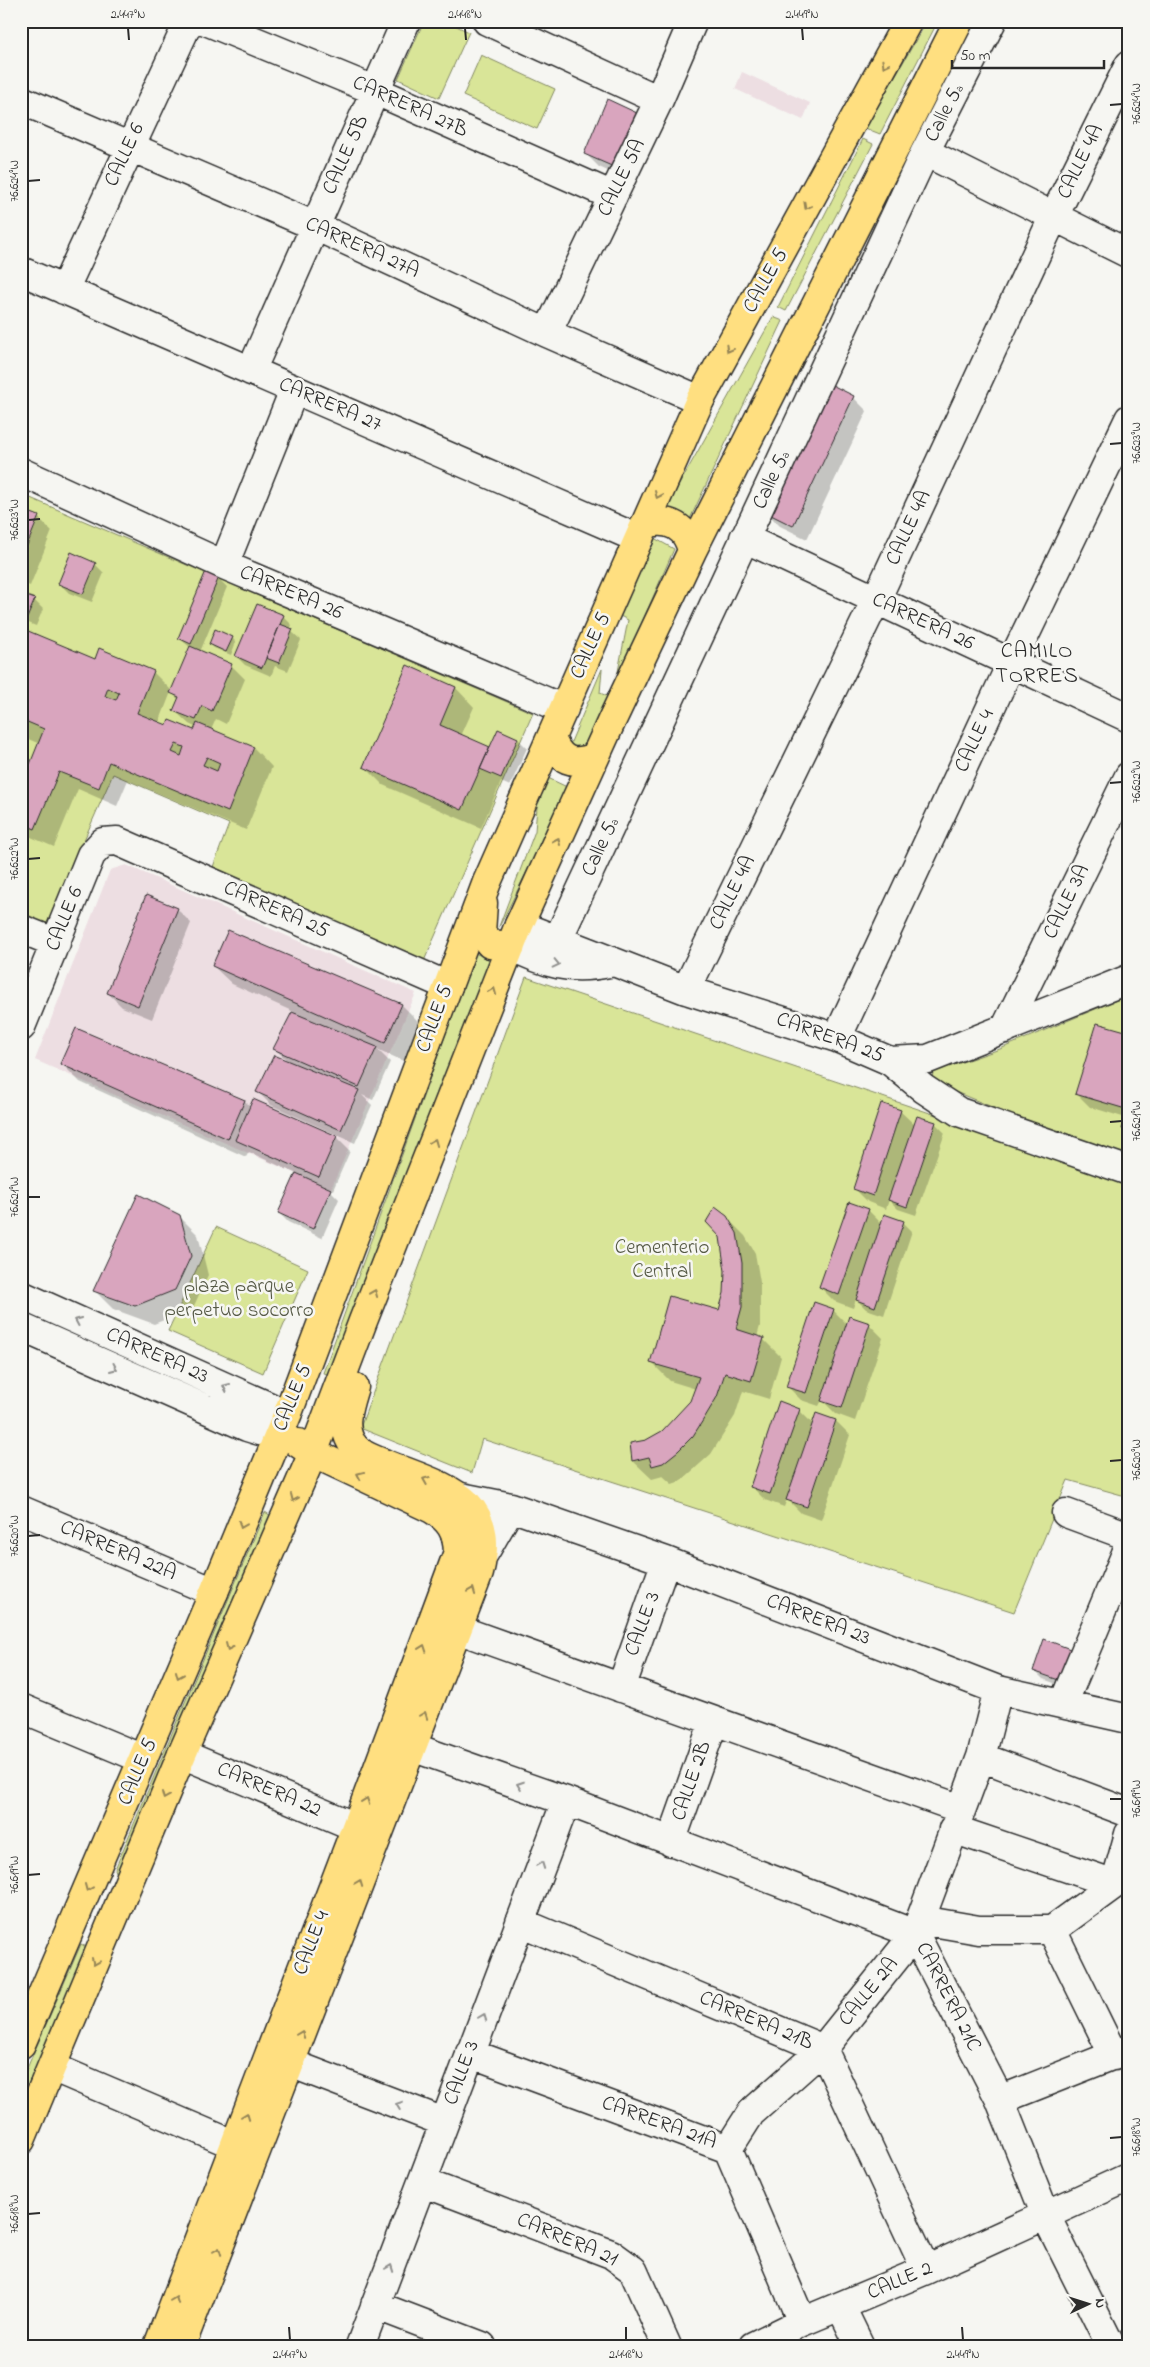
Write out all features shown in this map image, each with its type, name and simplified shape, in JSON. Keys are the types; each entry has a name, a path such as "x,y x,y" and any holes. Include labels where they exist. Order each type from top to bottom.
{"main road":[{"name":"CALLE 5","path":"21,2140 182,1754 313,1453 515,936 595,757 692,551 959,21"},
{"name":"CALLE 5","path":"21,2044 214,1592 280,1431 487,882 700,400 904,23"},
{"path":"642,531 656,521 676,525 687,536 692,551"},
{"path":"550,738 556,751 568,760 582,762 595,757"},
{"path":"487,882 481,933 490,944 515,936"},
{"name":"CALLE 5","path":"345,1422 360,1365 363,1321"},
{"name":"CARRERA 23","path":"345,1422 350,1441 367,1456 448,1489 461,1497 470,1506 479,1520 484,1534 484,1552"},
{"path":"280,1431 313,1453"},
{"name":"CALLE 4","path":"158,2346 334,1886 458,1552 457,1537 453,1527 445,1517 432,1509 313,1453"},
{"name":"CALLE 4","path":"181,2346 479,1573 484,1552"},
{"path":"110,1836 111,1926"},
{"path":"334,1886 337,1942"}],"street":[{"name":"CALLE 6","path":"64,290 128,148 189,21"},
{"name":"CARRERA 27B","path":"206,21 374,90 613,196"},
{"name":"CALLE 5B","path":"251,371 406,21"},
{"path":"486,21 659,100"},
{"name":"CALLE 5A","path":"548,333 659,100 693,21"},
{"name":"Calle 5ª","path":"557,940 925,152 992,21"},
{"name":"CALLE 4A","path":"686,990 876,600 1054,218 1129,65"},
{"name":"CARRERA 27A","path":"21,100 128,148 315,226 548,333 700,400"},
{"path":"925,152 1129,254"},
{"name":"CARRERA 27","path":"21,271 294,390 642,531"},
{"path":"224,565 294,390"},
{"name":"CALLE 4","path":"837,1038 1011,664 1129,418"},
{"name":"CARRERA 26","path":"21,472 224,565 564,709"},
{"name":"CARRERA 26","path":"744,538 1129,718"},
{"name":"CALLE 3A","path":"1005,1029 1129,776"},
{"name":"CARRERA 25","path":"103,842 117,841 448,986"},
{"name":"CALLE 6","path":"21,1027 92,854 103,842"},
{"path":"21,929 56,943"},
{"path":"515,936 537,960 562,966 589,967 615,962"},
{"name":"CARRERA 25","path":"515,936 557,940 686,990 837,1038 890,1061 928,1059 1129,979"},
{"path":"890,1061 924,1089 959,1112 1129,1171"},
{"name":"CARRERA 23","path":"21,1295 270,1408 280,1431 260,1431 247,1427 21,1327"},
{"name":"CARRERA 23","path":"461,1497 511,1507 666,1561 998,1690 1129,1719"},
{"path":"484,1552 511,1507"},
{"name":"CARRERA 22A","path":"21,1510 214,1592"},
{"path":"1063,1704 1128,1552 1127,1542 1123,1534 1066,1513"},
{"name":"CALLE 3","path":"621,1688 666,1561"},
{"path":"457,1629 714,1721 1115,1884"},
{"name":"CALLE 2A","path":"728,2149 751,2112 824,2050 918,1927 981,1757 998,1690"},
{"path":"21,1708 143,1759"},
{"name":"CALLE 2B","path":"671,1842 714,1721"},
{"name":"CARRERA 21C","path":"412,1747 566,1801 671,1842 918,1927 1000,2100 1046,2216 1111,2346"},
{"name":"CARRERA 22","path":"182,1754 356,1827"},
{"path":"981,1757 1129,1813"},
{"name":"CALLE 3","path":"360,2346 566,1801"},
{"path":"918,1927 979,1930 1052,1930 1115,1884 1129,1834"},
{"name":"CARRERA 21B","path":"520,1922 824,2050 926,2270"},
{"path":"1000,2100 1121,2052 1052,1930"},
{"name":"CARRERA 21A","path":"470,2052 728,2149 802,2322"},
{"path":"290,2063 444,2122"},
{"path":"52,2067 235,2144"},
{"name":"CALLE 2","path":"754,2346 802,2322 926,2270 1129,2177"},
{"name":"CARRERA 21","path":"422,2182 611,2254 633,2270 667,2346"},
{"path":"375,2306 482,2346"},
{"path":"841,2307 860,2346"}],"shaded area":[{"path":"742,72 810,103 803,120 735,89"},
{"path":"126,865 416,993 331,1189 35,1060 110,870"}],"green space":[{"path":"424,21 446,21 469,32 439,98 398,79"},
{"path":"927,21 938,21 880,134 865,128"},
{"path":"481,55 555,89 537,129 463,96"},
{"path":"863,139 873,144 786,311 778,307"},
{"path":"773,317 783,321 690,519 666,508"},
{"path":"21,494 533,713 424,961 213,867 229,824 113,774 45,929 21,919"},
{"path":"654,538 674,549 616,682 628,620 618,615"},
{"path":"602,669 600,693 612,698 583,755 568,749"},
{"path":"548,778 569,788 498,929 535,831 538,795"},
{"path":"475,953 491,960 331,1375 323,1373"},
{"name":"Cementerio Central","path":"526,977 1129,1180 1129,1497 1068,1480 1014,1612 482,1439 472,1473 360,1428"},
{"path":"1129,995 1129,1158 1048,1130 941,1086 932,1079 933,1072 1000,1049"},
{"name":"plaza parque perpetuo socorro","path":"216,1227 308,1269 263,1373 168,1331"},
{"path":"265,1512 276,1519 119,1880 115,1869"},
{"path":"81,1944 88,1948 21,2103 21,2082"}],"building":[{"path":"607,99 637,113 614,167 584,154"},
{"path":"830,384 854,396 793,526 765,512"},
{"path":"21,509 39,516 21,560"},
{"path":"71,552 96,563 83,594 58,584"},
{"path":"206,571 219,577 191,644 178,638"},
{"path":"21,594 35,599 27,618 21,616"},
{"path":"257,604 284,615 262,668 235,656"},
{"path":"280,624 293,629 279,663 266,658"},
{"path":"21,628 95,659 99,648 154,671 137,713 167,725 169,720 194,730 197,723 254,747 228,812 109,762 99,788 59,772 35,829 21,823 21,760 30,764 44,729 25,721 21,726","holes":["108,688 119,693 116,700 105,696","176,744 184,747 181,756 172,752","207,757 220,763 217,771 203,765"]},
{"path":"215,629 233,637 226,652 209,644"},
{"path":"190,646 232,664 212,711 202,706 196,720 173,711 179,697 170,693"},
{"path":"407,665 456,687 440,725 490,747 462,810 363,767"},
{"path":"498,729 518,738 501,778 480,769"},
{"path":"146,895 178,908 138,1006 107,993"},
{"path":"228,930 402,1004 385,1043 212,966"},
{"path":"292,1012 377,1047 359,1087 273,1049"},
{"path":"1097,1023 1129,1032 1129,1110 1075,1094"},
{"path":"76,1028 245,1100 228,1139 60,1064"},
{"path":"274,1055 359,1090 341,1130 256,1092"},
{"path":"253,1099 337,1136 319,1177 235,1140"},
{"path":"881,1103 901,1110 873,1196 853,1189"},
{"path":"1126,1114 1129,1115 1129,1131 1122,1129"},
{"path":"917,1116 936,1122 907,1207 888,1200"},
{"path":"296,1173 331,1189 313,1229 278,1213"},
{"path":"138,1194 180,1215 191,1256 175,1290 135,1306 93,1291"},
{"path":"849,1202 869,1209 839,1295 819,1287"},
{"path":"715,1207 727,1216 737,1233 742,1263 742,1307 736,1329 764,1338 751,1381 725,1373 717,1397 705,1417 693,1436 678,1451 663,1463 652,1466 649,1457 632,1461 630,1443 646,1440 662,1431 690,1401 699,1377 650,1363 669,1296 719,1310 724,1293 725,1271 720,1237 706,1222"},
{"path":"884,1214 904,1221 875,1307 856,1300"},
{"path":"814,1302 834,1309 806,1393 786,1387"},
{"path":"849,1316 870,1323 842,1408 821,1401"},
{"path":"779,1401 800,1409 770,1494 750,1487"},
{"path":"816,1413 836,1420 807,1507 786,1500"},
{"path":"1044,1639 1078,1652 1067,1683 1033,1671"}],"district":[{"name":"CAMILO TORRES","path":"1037,664"}]}
